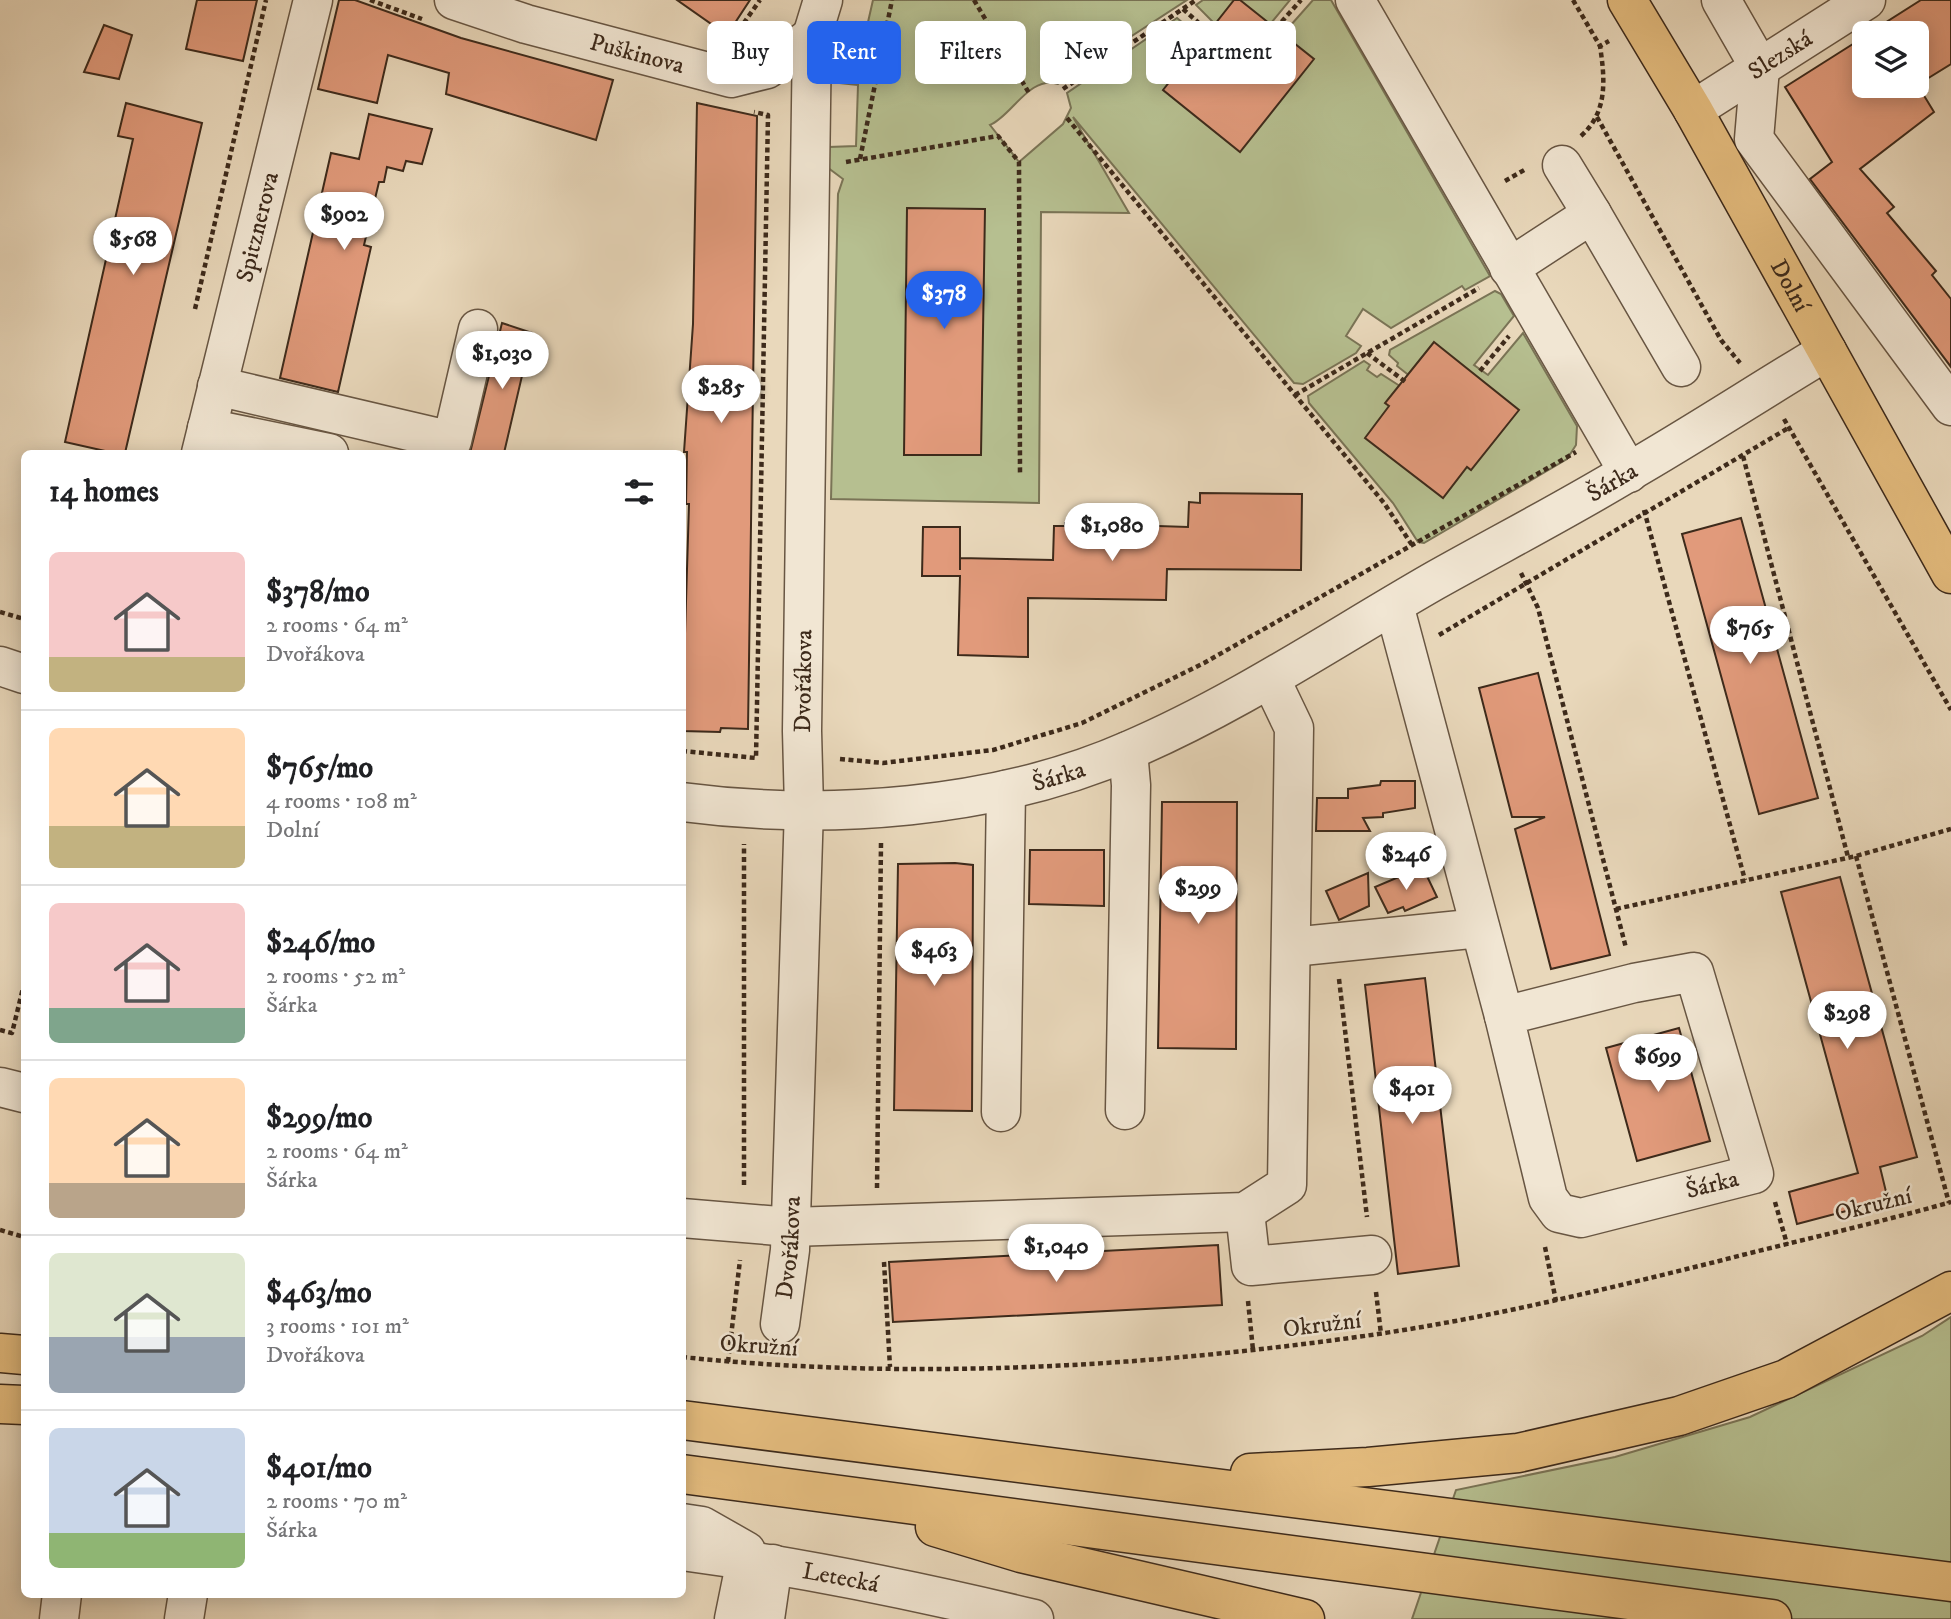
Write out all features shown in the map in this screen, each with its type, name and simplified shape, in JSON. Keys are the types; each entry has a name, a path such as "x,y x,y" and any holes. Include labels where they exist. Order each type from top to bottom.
{"main road":[{"name":"Dolní","path":"1627,0 1693,110 1951,574"},
{"path":"1104,1473 1257,1473 1368,1467 1518,1453 1572,1442 1679,1416 1786,1379 1951,1290"},
{"path":"0,1353 21,1355"},
{"path":"0,1404 21,1405"},
{"path":"686,1421 1951,1582"},
{"path":"686,1475 1772,1619"},
{"path":"826,1494 1021,1553 1305,1619"}],"street":[{"name":"Spitznerova","path":"204,441 313,0"},
{"name":"Puškinova","path":"454,0 526,24 731,78 766,69 817,18"},
{"path":"1355,0 1629,472"},
{"path":"1721,0 1760,68 1754,139 1951,406"},
{"name":"Slezská","path":"1693,110 1866,0"},
{"name":"Dvořákova","path":"780,1324 791,1227 804,808 802,731 817,18"},
{"path":"1555,158 1592,214 1681,367"},
{"path":"1509,268 1592,214"},
{"path":"217,386 452,441 478,329"},
{"name":"Šárka","path":"686,802 804,808 933,804 1006,790 1128,751 1271,680 1436,580 1629,472 1827,351"},
{"path":"204,441 298,450"},
{"path":"1394,605 1504,1016 1548,1198 1559,1213"},
{"path":"0,666 21,673"},
{"path":"686,1218 791,1227 1245,1212 1287,1185 1294,728 1271,680"},
{"path":"1125,1110 1131,785 1128,751"},
{"path":"1001,1112 1006,790"},
{"path":"1292,947 1480,928"},
{"name":"Šárka","path":"1504,1016 1634,983 1694,972 1754,1174 1581,1218 1559,1213"},
{"path":"0,1087 21,1092"},
{"path":"1245,1212 1251,1266 1372,1255"},
{"path":"686,1524 702,1527 762,1562"},
{"path":"686,1552 762,1562"},
{"path":"734,1619 762,1562"},
{"path":"751,1619 762,1562"},
{"path":"762,1562 765,1619"},
{"name":"Letecká","path":"762,1562 1034,1619"},
{"path":"59,1619 62,1598"},
{"path":"184,1619 187,1598"}],"path":[{"path":"192,320 266,0"},
{"path":"745,21 760,0"},
{"path":"860,159 892,0"},
{"path":"974,0 1029,93"},
{"path":"1063,89 1196,0"},
{"path":"1283,21 1301,0"},
{"path":"1183,9 1197,21"},
{"path":"1505,181 1555,158 1590,128 1601,109 1604,72 1600,46"},
{"path":"686,751 756,758 768,115"},
{"path":"1068,118 1384,503 1436,580"},
{"path":"843,170 847,161 998,136 1019,162 1020,475"},
{"path":"1295,394 1509,268"},
{"path":"1480,371 1513,331"},
{"path":"1367,353 1407,383"},
{"path":"833,754 848,760 883,763 915,761 993,750 1058,732 1157,688 1581,449"},
{"path":"1743,456 1848,857"},
{"path":"1629,472 1645,511 1745,880"},
{"path":"1503,543 1538,608 1634,983"},
{"path":"0,612 21,618"},
{"path":"1616,909 1856,856 1951,829"},
{"path":"881,835 877,1212 882,1225 890,1367"},
{"path":"728,1362 744,1224 744,843"},
{"path":"1856,856 1950,1203"},
{"path":"1334,944 1381,1334"},
{"path":"0,1030 12,1033 21,996"},
{"name":"Okružní","path":"686,1357 728,1362 890,1367 1050,1365 1253,1350 1381,1334 1556,1301 1950,1203"},
{"path":"1556,1301 1544,1242 1559,1213"},
{"path":"0,1230 21,1236"},
{"path":"1251,1266 1246,1287 1253,1350"}],"green space":[{"path":"873,0 1187,0 1155,21 1146,21 1146,27 1132,36 1132,21 1040,21 1040,84 1043,84 1030,91 990,125 1019,162 1063,124 1071,108 1067,93 1080,84 1132,84 1132,49 1146,39 1146,84 1296,84 1294,21 1313,0 1331,0 1490,276 1465,290 1462,286 1391,328 1363,309 1346,336 1361,346 1356,353 1303,384 1294,383 1073,117 1129,213 1041,212 1039,503 831,499 838,194 843,179 827,167 829,147 856,146 858,85 849,84 901,84 901,21 868,21"},
{"path":"1203,0 1290,0 1273,21 1212,21 1196,5"},
{"path":"1495,291 1501,294 1514,316 1474,365 1488,375 1523,333 1577,426 1576,445 1567,459 1424,543 1418,542 1393,503 1309,403 1308,396 1364,361 1370,365 1367,370 1377,377 1381,374 1403,388 1411,377 1397,366 1398,363 1389,355 1390,350"},
{"path":"1951,1317 1951,1619 1412,1619 1456,1490 1615,1457 1750,1417 1922,1336"}],"building":[{"path":"197,0 257,0 243,61 186,49"},
{"path":"339,0 355,0 461,38 613,80 596,140 446,94 449,73 388,55 377,103 318,89"},
{"path":"677,0 750,0 736,21 707,21"},
{"path":"1234,0 1240,0 1266,21 1217,21"},
{"path":"1921,0 1951,0 1951,64 1929,78 1929,21 1888,21"},
{"path":"104,25 132,35 119,79 84,72"},
{"path":"1296,45 1314,59 1296,82"},
{"path":"1852,45 1852,98 1925,98 1934,112 1860,169 1894,207 1887,213 1936,271 1932,275 1951,299 1951,367 1810,179 1832,162 1785,87"},
{"path":"1168,84 1294,84 1240,152 1163,90"},
{"path":"126,103 202,123 126,450 101,450 65,442 133,139 118,136"},
{"path":"697,103 757,116 748,729 721,728 720,732 686,731 689,504 686,504 687,452 684,450 693,324"},
{"path":"369,114 432,129 422,164 406,161 403,171 387,167 384,182 379,182 364,245 371,247 338,392 280,378 331,153 359,159"},
{"path":"907,208 985,209 981,455 904,455"},
{"path":"502,323 532,333 505,450 471,450"},
{"path":"1434,342 1519,410 1471,470 1467,467 1443,498 1365,438 1389,406 1385,403"},
{"path":"1200,493 1302,494 1301,570 1167,569 1166,600 1028,598 1028,657 958,655 960,576 922,576 923,527 960,527 960,558 1053,560 1054,526 1065,526 1065,523 1188,527 1189,502 1200,503"},
{"path":"1741,518 1818,798 1759,814 1682,534"},
{"path":"1538,673 1610,955 1551,969 1515,829 1545,817 1512,817 1479,688"},
{"path":"1381,781 1415,781 1415,808 1383,813 1383,817 1363,818 1370,831 1316,831 1317,798 1348,798 1348,789 1380,785"},
{"path":"1162,802 1237,802 1236,1049 1158,1048"},
{"path":"1030,850 1104,850 1104,906 1029,904"},
{"path":"898,864 973,865 972,1111 894,1110"},
{"path":"1425,872 1437,897 1405,911 1403,907 1388,913 1375,887 1408,873 1411,878"},
{"path":"1368,873 1369,906 1339,920 1326,891"},
{"path":"1840,877 1917,1157 1880,1167 1888,1200 1797,1224 1789,1192 1858,1173 1781,892"},
{"path":"1425,978 1459,1266 1398,1274 1365,985"},
{"path":"1679,1028 1710,1141 1637,1161 1606,1048"},
{"path":"1218,1245 1222,1305 893,1322 889,1262"}]}
